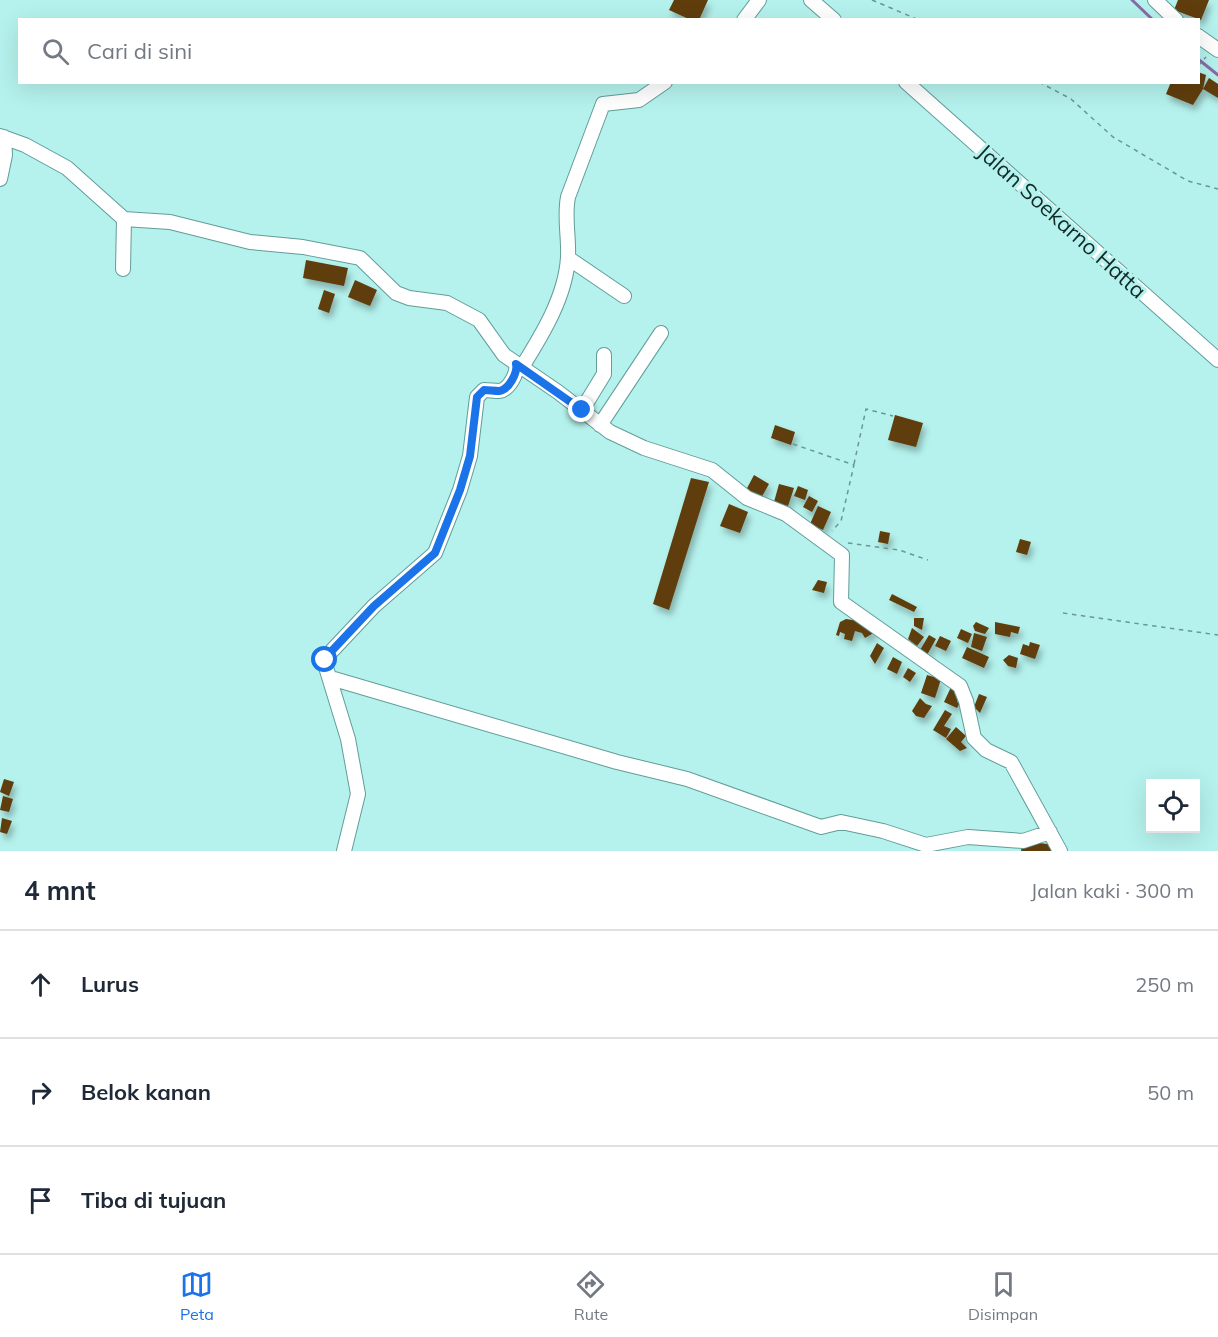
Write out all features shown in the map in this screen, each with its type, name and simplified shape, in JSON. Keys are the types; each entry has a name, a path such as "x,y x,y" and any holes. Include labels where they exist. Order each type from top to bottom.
{"street":[{"path":"746,18 759,0"},
{"path":"811,0 832,18"},
{"path":"1155,0 1174,18"},
{"path":"1200,37 1218,50"},
{"path":"344,851 358,794 348,739 326,664 327,656 374,606 435,553 460,490 470,456 477,397 484,390 504,389 546,329 568,258 565,213 568,197 603,104 639,100 662,84"},
{"name":"Jalan Soekarno Hatta","path":"908,84 1218,360"},
{"path":"0,179 5,155 2,137 26,145 67,168 124,219 170,222 250,242 303,247 360,258 369,264 396,293 409,298 447,303 479,320 504,355 600,425 623,439 712,470 747,498 786,514 842,555 841,602 960,686 966,701 974,738 986,750 1011,762 1060,851"},
{"path":"123,269 124,219"},
{"path":"568,258 624,296"},
{"path":"600,425 660,333"},
{"path":"582,410 604,374 604,355"},
{"path":"332,682 334,679 606,759 687,779 821,826 841,822 883,831 926,845 968,837 1023,841 1050,832"}],"path":[{"path":"872,0 914,18"},
{"path":"1043,84 1071,99 1113,138 1188,181 1218,189"},
{"path":"823,540 841,521 866,409 893,416"},
{"path":"794,444 854,465"},
{"path":"846,543 898,550 928,560"},
{"path":"1063,613 1218,634"}],"building":[{"path":"674,0 708,0 700,18 687,18 669,10"},
{"path":"1178,0 1209,0 1201,20 1174,10"},
{"path":"1200,73 1206,75 1203,89 1193,105 1166,94 1170,84 1200,84"},
{"path":"1209,78 1218,84 1218,98 1203,89"},
{"path":"306,260 348,268 344,286 303,278"},
{"path":"355,280 377,290 370,306 348,297"},
{"path":"324,290 335,294 329,313 318,309"},
{"path":"895,415 923,423 916,447 888,440"},
{"path":"775,425 795,432 791,445 771,438"},
{"path":"754,475 769,484 760,500 745,492"},
{"path":"691,478 709,482 669,610 653,604"},
{"path":"779,484 794,488 788,506 774,502"},
{"path":"798,486 808,490 805,500 794,496"},
{"path":"809,496 818,501 812,512 803,507"},
{"path":"729,504 748,512 740,533 720,526"},
{"path":"818,506 831,512 823,530 810,524"},
{"path":"880,531 890,533 888,544 878,542"},
{"path":"1020,539 1031,542 1027,555 1016,552"},
{"path":"818,580 827,582 824,593 812,590"},
{"path":"892,594 917,607 914,612 889,600"},
{"path":"914,618 924,618 922,630 914,626"},
{"path":"846,619 859,621 877,631 865,638 862,633 855,631 852,641 844,639 845,634 840,632 839,636 836,635 840,622"},
{"path":"976,622 989,628 985,634 975,631 973,626"},
{"path":"995,622 1020,627 1018,634 1011,632 1010,637 995,634"},
{"path":"912,628 924,637 917,646 908,639"},
{"path":"961,629 972,634 968,643 957,638"},
{"path":"974,633 987,637 982,651 971,647"},
{"path":"929,635 936,639 927,655 920,650"},
{"path":"940,636 951,641 946,651 935,646"},
{"path":"1030,642 1040,645 1035,659 1020,654 1023,644 1029,646"},
{"path":"877,643 884,648 875,664 870,656"},
{"path":"967,647 989,657 984,668 962,658"},
{"path":"1009,655 1018,658 1016,668 1008,666 1003,660"},
{"path":"893,657 902,662 897,674 887,669"},
{"path":"908,668 916,673 910,682 903,677"},
{"path":"927,675 941,679 935,698 921,693"},
{"path":"951,687 961,692 957,708 944,702"},
{"path":"979,694 987,697 980,713 974,707"},
{"path":"920,698 932,706 924,718 916,716 912,711"},
{"path":"945,710 952,714 944,726 951,729 946,738 933,730"},
{"path":"956,727 966,736 961,742 967,748 960,751 946,739"},
{"path":"4,779 14,782 9,796 0,792"},
{"path":"3,796 13,799 9,812 0,810"},
{"path":"2,818 12,821 7,834 0,832"},
{"path":"1023,841 1056,845 1055,851 1021,851"}],"waterway":[{"path":"1132,0 1151,18"},
{"path":"1200,61 1218,75"}],"route":[{"path":"325,660 374,606 430,560 435,553 449,521 470,456 477,397 480,393 484,390 504,389 516,374 516,364 582,410"}]}
